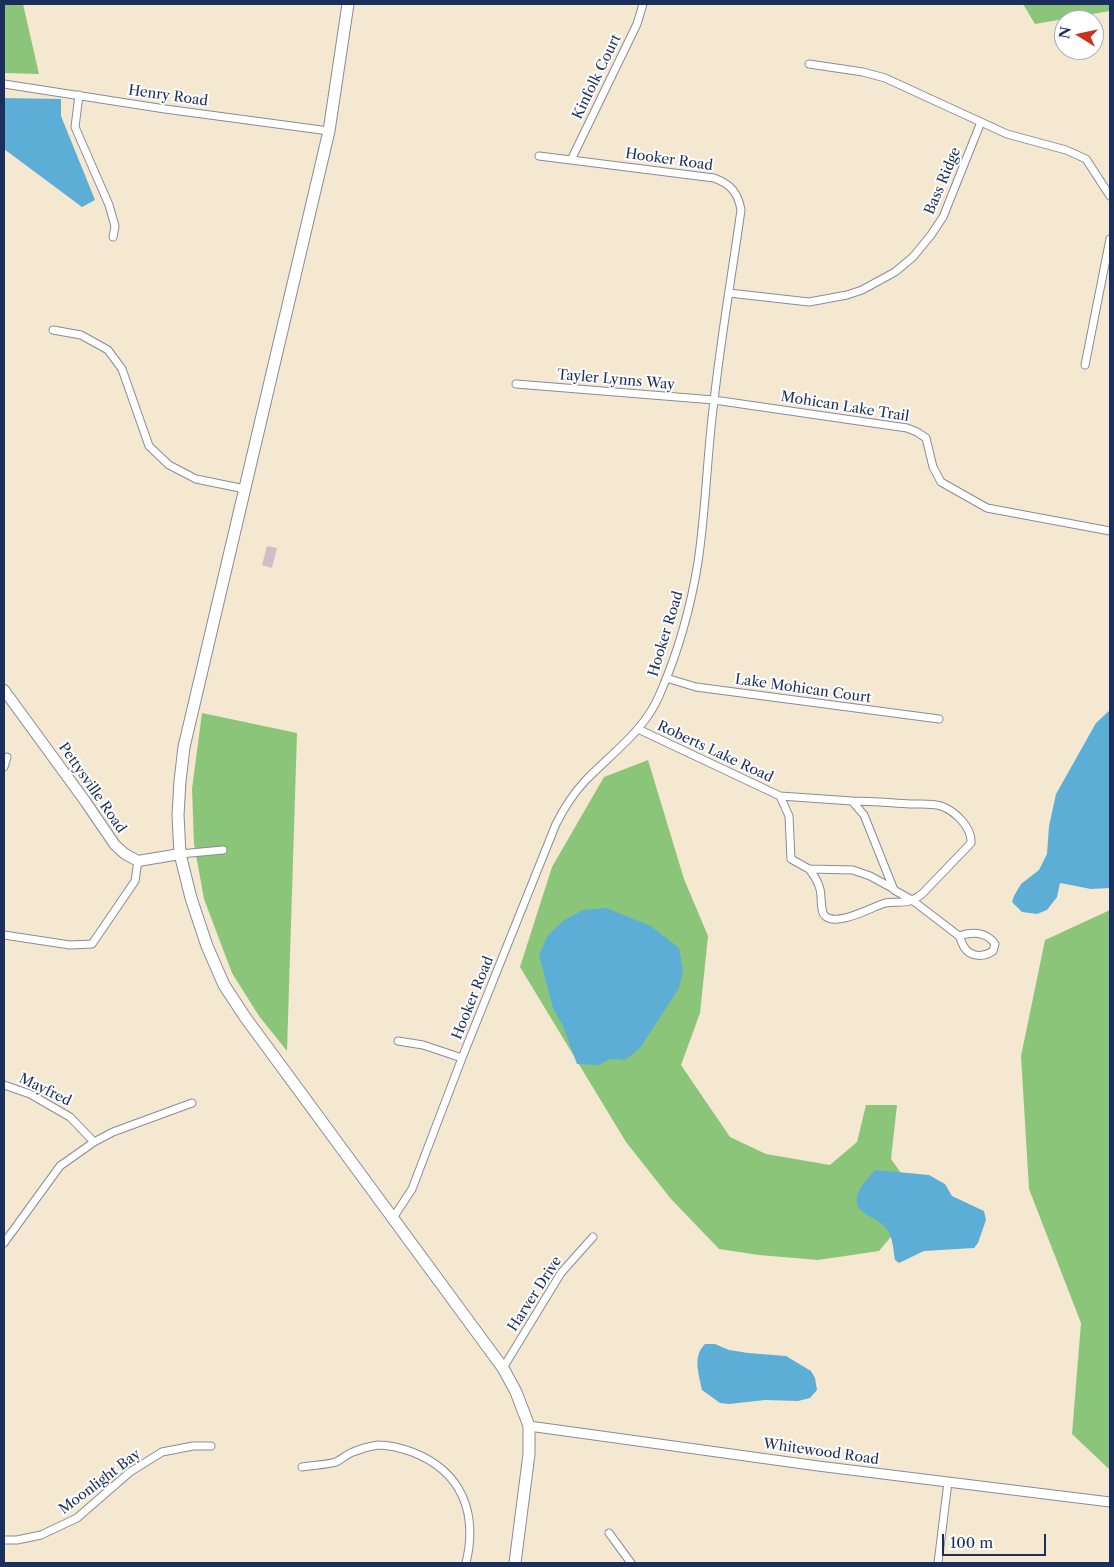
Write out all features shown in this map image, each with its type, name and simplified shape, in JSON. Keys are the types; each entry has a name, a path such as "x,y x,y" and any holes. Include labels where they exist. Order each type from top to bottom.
{"main road":[{"path":"348,4 329,130 184,747 178,815 180,854 191,898 207,946 224,985 250,1024 503,1368 516,1392 529,1426 529,1454 515,1563"},
{"name":"Pettysville Road","path":"4,690 115,845 125,854 138,860"},
{"path":"138,860 180,854"}],"street":[{"name":"Kinfolk Court","path":"571,160 636,24 643,4"},
{"path":"809,64 864,72 886,78 1008,134 1066,150 1086,160 1110,196"},
{"name":"Henry Road","path":"4,84 166,109 329,130"},
{"path":"79,96 74,127 109,205 115,226 113,237"},
{"name":"Bass Ridge","path":"729,293 809,302 855,293 880,282 895,272 913,257 932,235 943,217 981,122"},
{"name":"Hooker Road","path":"393,1218 412,1189 462,1058 563,810 585,781 638,729 652,711 666,678 689,604 698,561 714,400 741,210 736,192 731,186 714,178 539,156"},
{"path":"1085,365 1110,239"},
{"path":"53,330 81,335 108,350 122,369 149,446 169,465 196,479 245,489"},
{"name":"Tayler Lynns Way","path":"516,384 714,400"},
{"name":"Mohican Lake Trail","path":"714,400 908,428 926,438 933,467 941,482 987,508 1110,531"},
{"name":"Lake Mohican Court","path":"666,678 696,687 939,720"},
{"name":"Roberts Lake Road","path":"638,729 780,796 942,806 958,816 970,833 970,844 922,894 912,900 886,903 840,919 828,918 823,912 822,897 817,880 809,869 791,859 789,816 780,796"},
{"path":"4,767 7,757"},
{"path":"852,801 864,815 894,890"},
{"path":"180,854 223,850"},
{"path":"4,935 70,945 92,944 135,881 138,860"},
{"path":"809,869 853,870 870,876 912,900 959,936 964,948 969,953 978,956 987,955 993,951 995,944 990,937 967,933 959,936"},
{"path":"398,1041 423,1045 462,1058"},
{"name":"Mayfred","path":"4,1085 30,1094 70,1117 94,1142"},
{"path":"4,1242 60,1166 112,1132 192,1103"},
{"name":"Harver Drive","path":"503,1368 561,1273 593,1237"},
{"name":"Whitewood Road","path":"529,1426 1110,1502"},
{"path":"302,1467 336,1462 353,1452 378,1445 403,1449 428,1458 441,1467 451,1478 461,1493 466,1506 471,1531 466,1563"},
{"name":"Moonlight Bay","path":"4,1540 18,1540 41,1535 77,1518 130,1472 162,1452 193,1446 211,1446"},
{"path":"938,1563 948,1482"},
{"path":"608,1533 630,1563"}],"shaded area":[{"path":"267,546 277,548 272,568 262,565"}],"green space":[{"path":"4,4 23,4 39,74 4,73"},
{"path":"1023,4 1110,4 1110,11 1104,12 1104,10 1054,10 1054,21 1035,24"},
{"path":"202,713 297,733 287,1051 259,1016 232,973 204,899 194,844 192,789"},
{"path":"648,760 684,879 708,936 700,1013 681,1065 730,1137 766,1154 830,1165 857,1142 866,1105 897,1105 891,1159 921,1201 879,1251 818,1260 759,1255 719,1249 671,1199 626,1142 520,967 552,867 604,777"},
{"path":"1110,910 1110,1470 1072,1434 1081,1323 1029,1189 1021,1056 1045,940"}],"water":[{"path":"4,98 61,99 61,116 95,200 82,207 4,149"},
{"path":"1110,710 1110,888 1091,889 1060,883 1057,897 1047,910 1037,914 1022,912 1012,902 1021,884 1039,870 1047,854 1049,826 1056,794 1096,723"},
{"path":"606,908 651,926 679,948 683,970 679,988 640,1048 625,1060 611,1059 598,1065 577,1064 563,1026 553,1008 539,955 548,935 564,920 583,910"},
{"path":"875,1170 929,1175 945,1184 952,1196 984,1211 986,1220 978,1243 974,1248 924,1251 899,1263 895,1260 888,1230 862,1211 857,1203 858,1193"},
{"path":"705,1344 715,1344 729,1350 748,1353 786,1356 811,1371 815,1378 817,1390 810,1398 798,1401 765,1400 729,1404 720,1403 702,1390 698,1372 698,1360 701,1349"}]}
